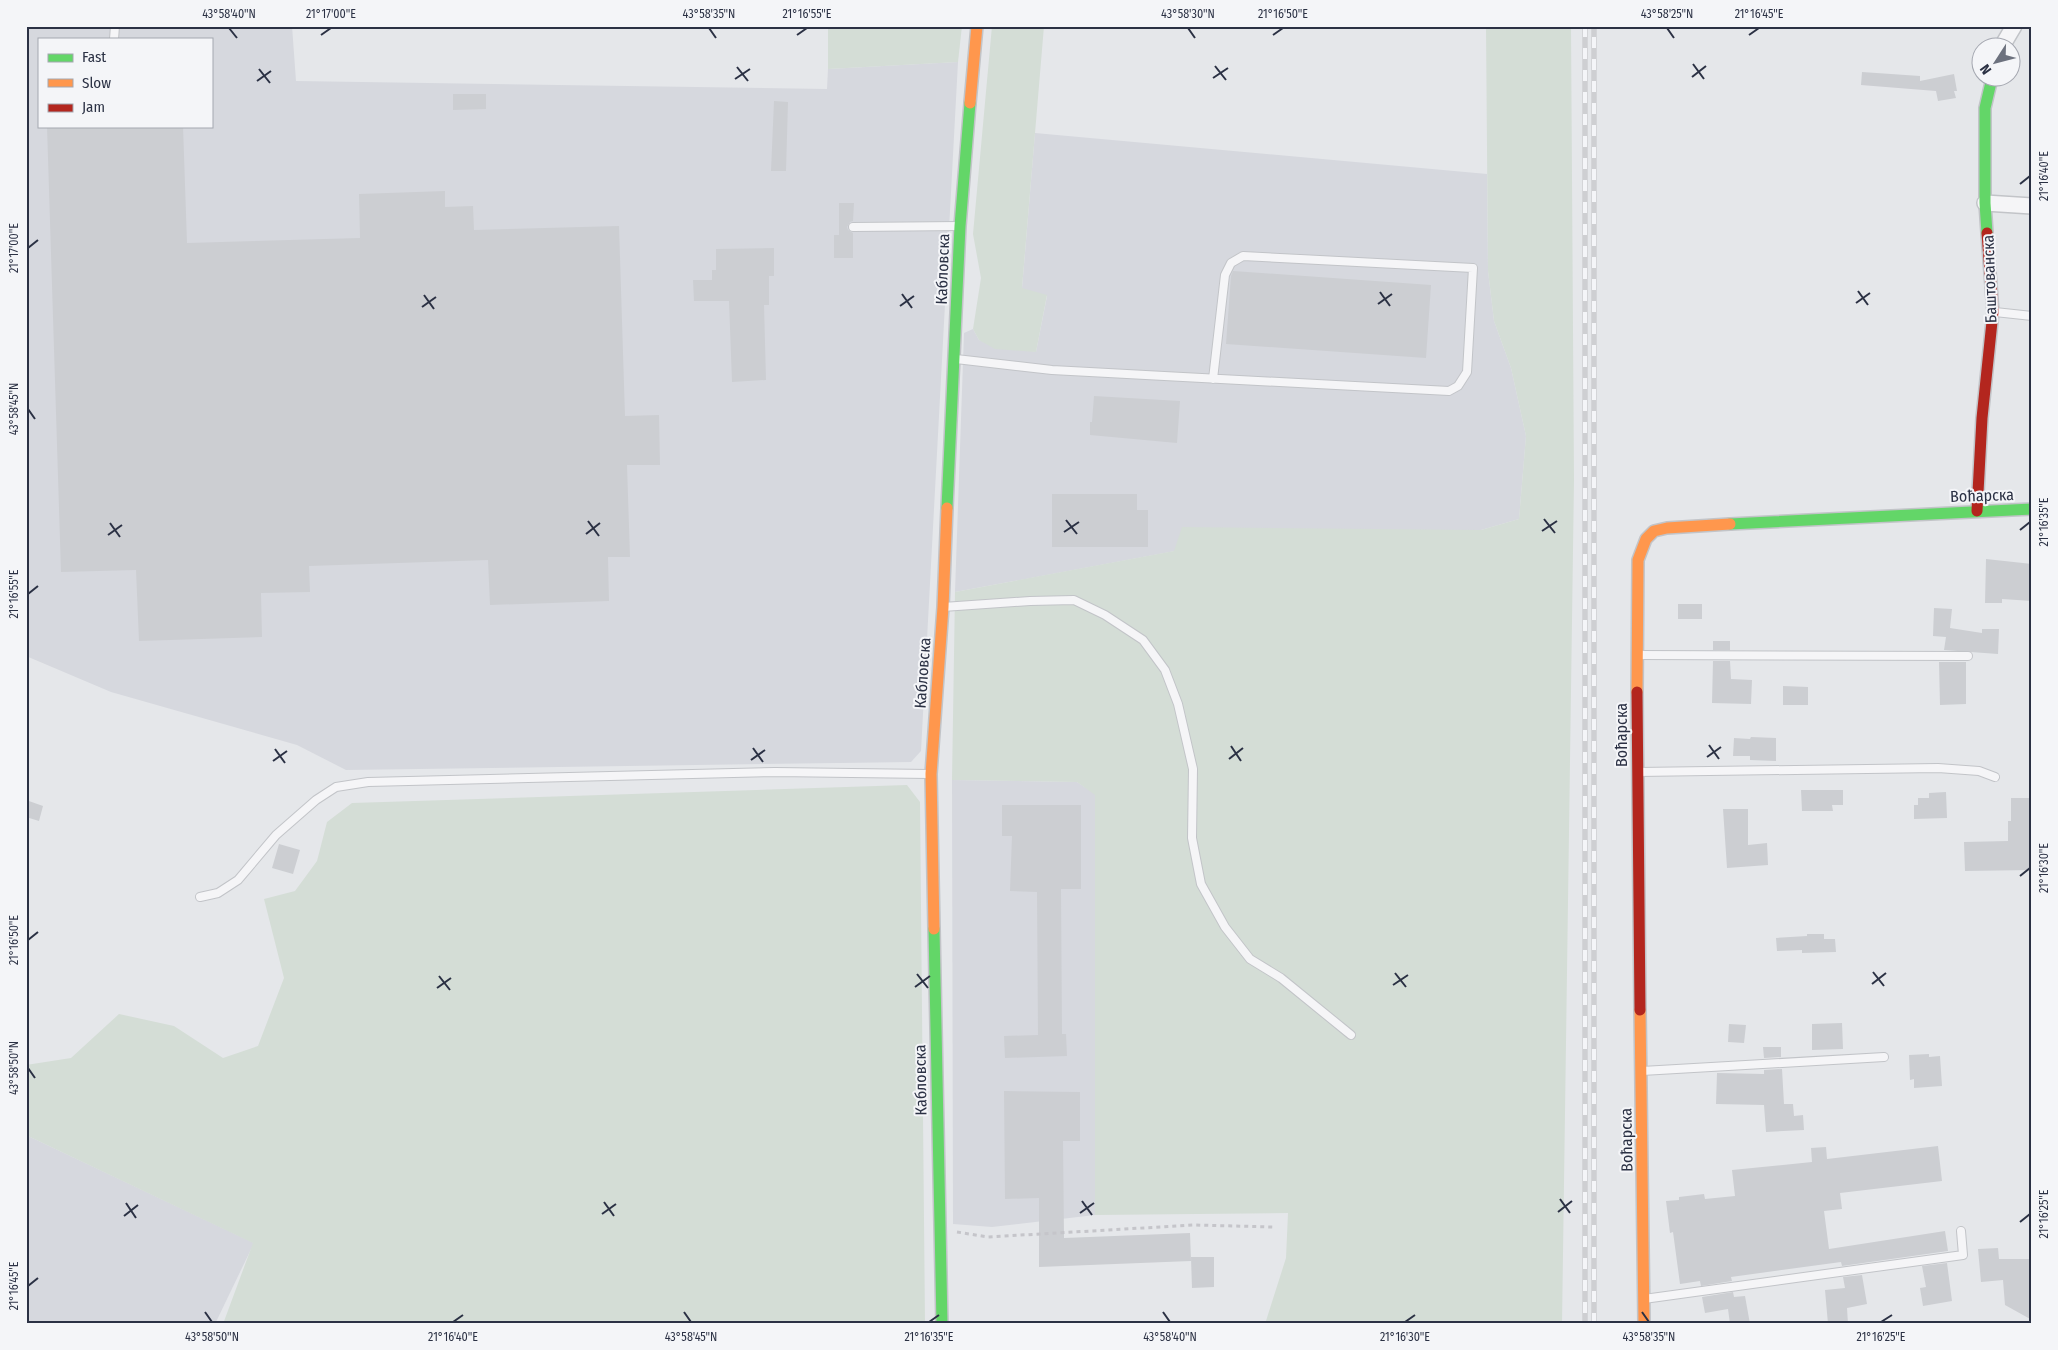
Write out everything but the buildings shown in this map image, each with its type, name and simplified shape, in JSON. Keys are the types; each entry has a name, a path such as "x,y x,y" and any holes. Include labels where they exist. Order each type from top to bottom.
{"street":[{"name":"Кабловска","path":"942,1324 931,774 943,606 960,226 977,26"},
{"path":"2007,38 2014,26"},
{"name":"Баштованска","path":"1977,511 1982,418 1993,312 1986,203 1985,108 1990,88"},
{"path":"1986,203 2032,206"},
{"name":"Воћарска","path":"1644,1324 1637,772 1638,560 1643,541 1657,529 2032,509"}],"lane":[{"path":"853,227 960,226"},
{"path":"955,359 1052,370 1214,379 1449,391 1458,386 1467,372 1474,268 1242,256 1231,263 1225,275 1214,379"},
{"path":"1993,312 2032,316"},
{"path":"943,606 1030,600 1074,600 1105,614 1143,640 1165,670 1178,704 1193,769 1192,838 1201,884 1225,927 1250,959 1281,978 1351,1035"},
{"path":"1638,655 1968,656"},
{"path":"1637,772 1938,768 1978,771 1995,776"},
{"path":"200,897 218,893 238,880 276,835 316,800 336,787 368,782 765,772 931,774"},
{"path":"1641,1071 1884,1057"},
{"path":"1644,1299 1963,1255 1961,1231"}],"path":[{"path":"939,1230 988,1236 1194,1225 1273,1227"}],"shaded area":[{"path":"26,26 292,26 296,81 827,89 828,69 958,62 921,751 911,762 346,770 297,745 111,692 26,656"},
{"path":"828,26 962,26 958,62 828,69"},
{"path":"992,26 1044,26 1022,288 1047,295 1036,352 995,349 979,340 973,329 981,278 973,234"},
{"path":"1486,26 1571,26 1574,480 1562,1324 1265,1324 1286,1258 1288,1213 1095,1215 1095,795 1077,782 952,780 955,592 1174,551 1182,527 1481,530 1519,519 1526,436 1511,368 1494,321 1488,271"},
{"path":"1035,133 1487,174 1488,271 1494,321 1511,368 1526,436 1519,519 1481,530 1175,551 955,592 964,333 973,329 979,340 1036,352 1047,296 1022,289"},
{"path":"952,780 1077,782 1095,794 1095,1215 992,1227 953,1224"},
{"path":"907,785 920,802 925,1324 223,1324 253,1243 26,1135 26,1065 71,1058 119,1014 174,1026 223,1058 258,1046 284,978 264,899 295,891 317,861 327,822 352,803"},
{"path":"26,1135 254,1243 215,1324 26,1324"}],"railway":[{"path":"1585,26 1585,1324"},
{"path":"1594,26 1594,1324"}],"traffic: fast":[{"path":"1987,233 1985,203 1985,108 1990,88"},
{"path":"947,508 960,226 970,103"},
{"path":"1730,524 2032,509"},
{"path":"934,929 942,1324"}],"traffic: slow":[{"path":"970,103 977,26"},
{"path":"934,929 931,774 943,607 947,508"},
{"path":"1637,692 1638,560 1646,539 1654,531 1667,528 1730,524"},
{"path":"1640,1010 1644,1324"}],"traffic: jam":[{"path":"1977,511 1982,418 1993,312 1987,233"},
{"path":"1637,692 1640,1010"}]}
